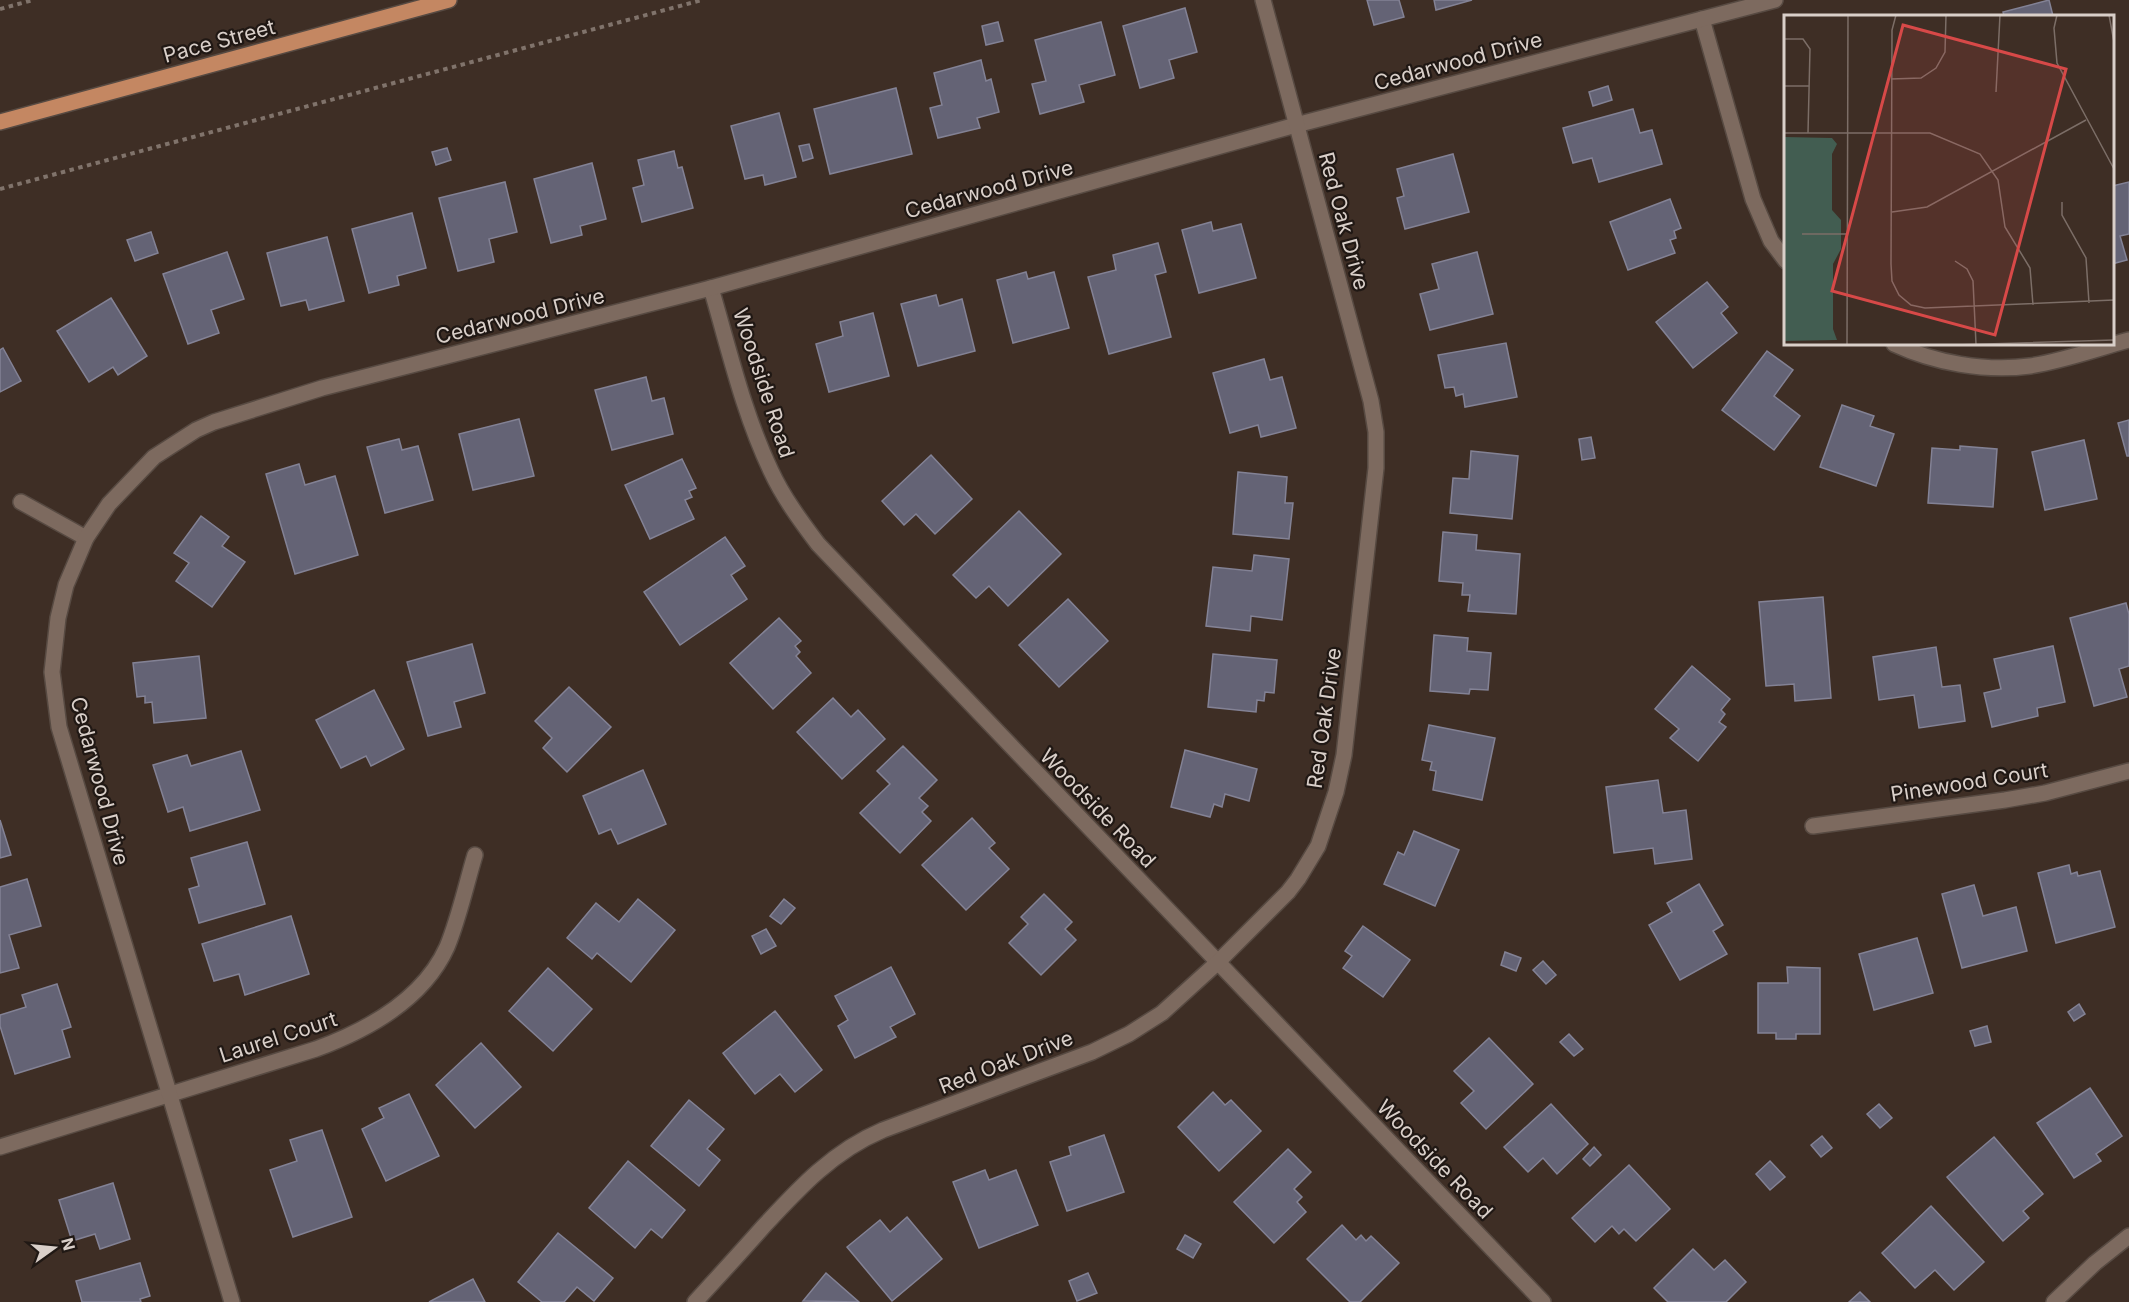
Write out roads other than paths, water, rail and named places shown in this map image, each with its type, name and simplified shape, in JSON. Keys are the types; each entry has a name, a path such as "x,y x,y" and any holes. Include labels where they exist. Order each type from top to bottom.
{"main road":[{"name":"Pace Street","path":"0,122 449,0"}],"street":[{"name":"Red Oak Drive","path":"695,1302 797,1190 839,1153 871,1135 1092,1052 1129,1034 1162,1013 1217,963 1288,892 1318,846 1330,812 1344,755 1376,468 1376,432 1371,401 1263,0"},
{"name":"Cedarwood Drive","path":"232,1302 59,727 52,672 58,618 66,585 86,538 109,504 154,458 196,429 322,388 711,288 1296,125 1775,0"},
{"path":"1702,19 1753,199 1772,240 1784,259"},
{"name":"Woodside Road","path":"711,288 735,374 759,444 786,499 818,544 1544,1302"},
{"path":"2114,344 2129,340"},
{"path":"1897,345 1947,361 1998,368 2047,363 2111,345"},
{"path":"21,502 86,538"},
{"name":"Pinewood Court","path":"1813,826 2005,800 2045,793 2129,771"},
{"name":"Laurel Court","path":"0,1147 344,1039 390,1012 422,983 446,949 475,855"},
{"path":"2054,1302 2095,1263 2129,1236"}]}
